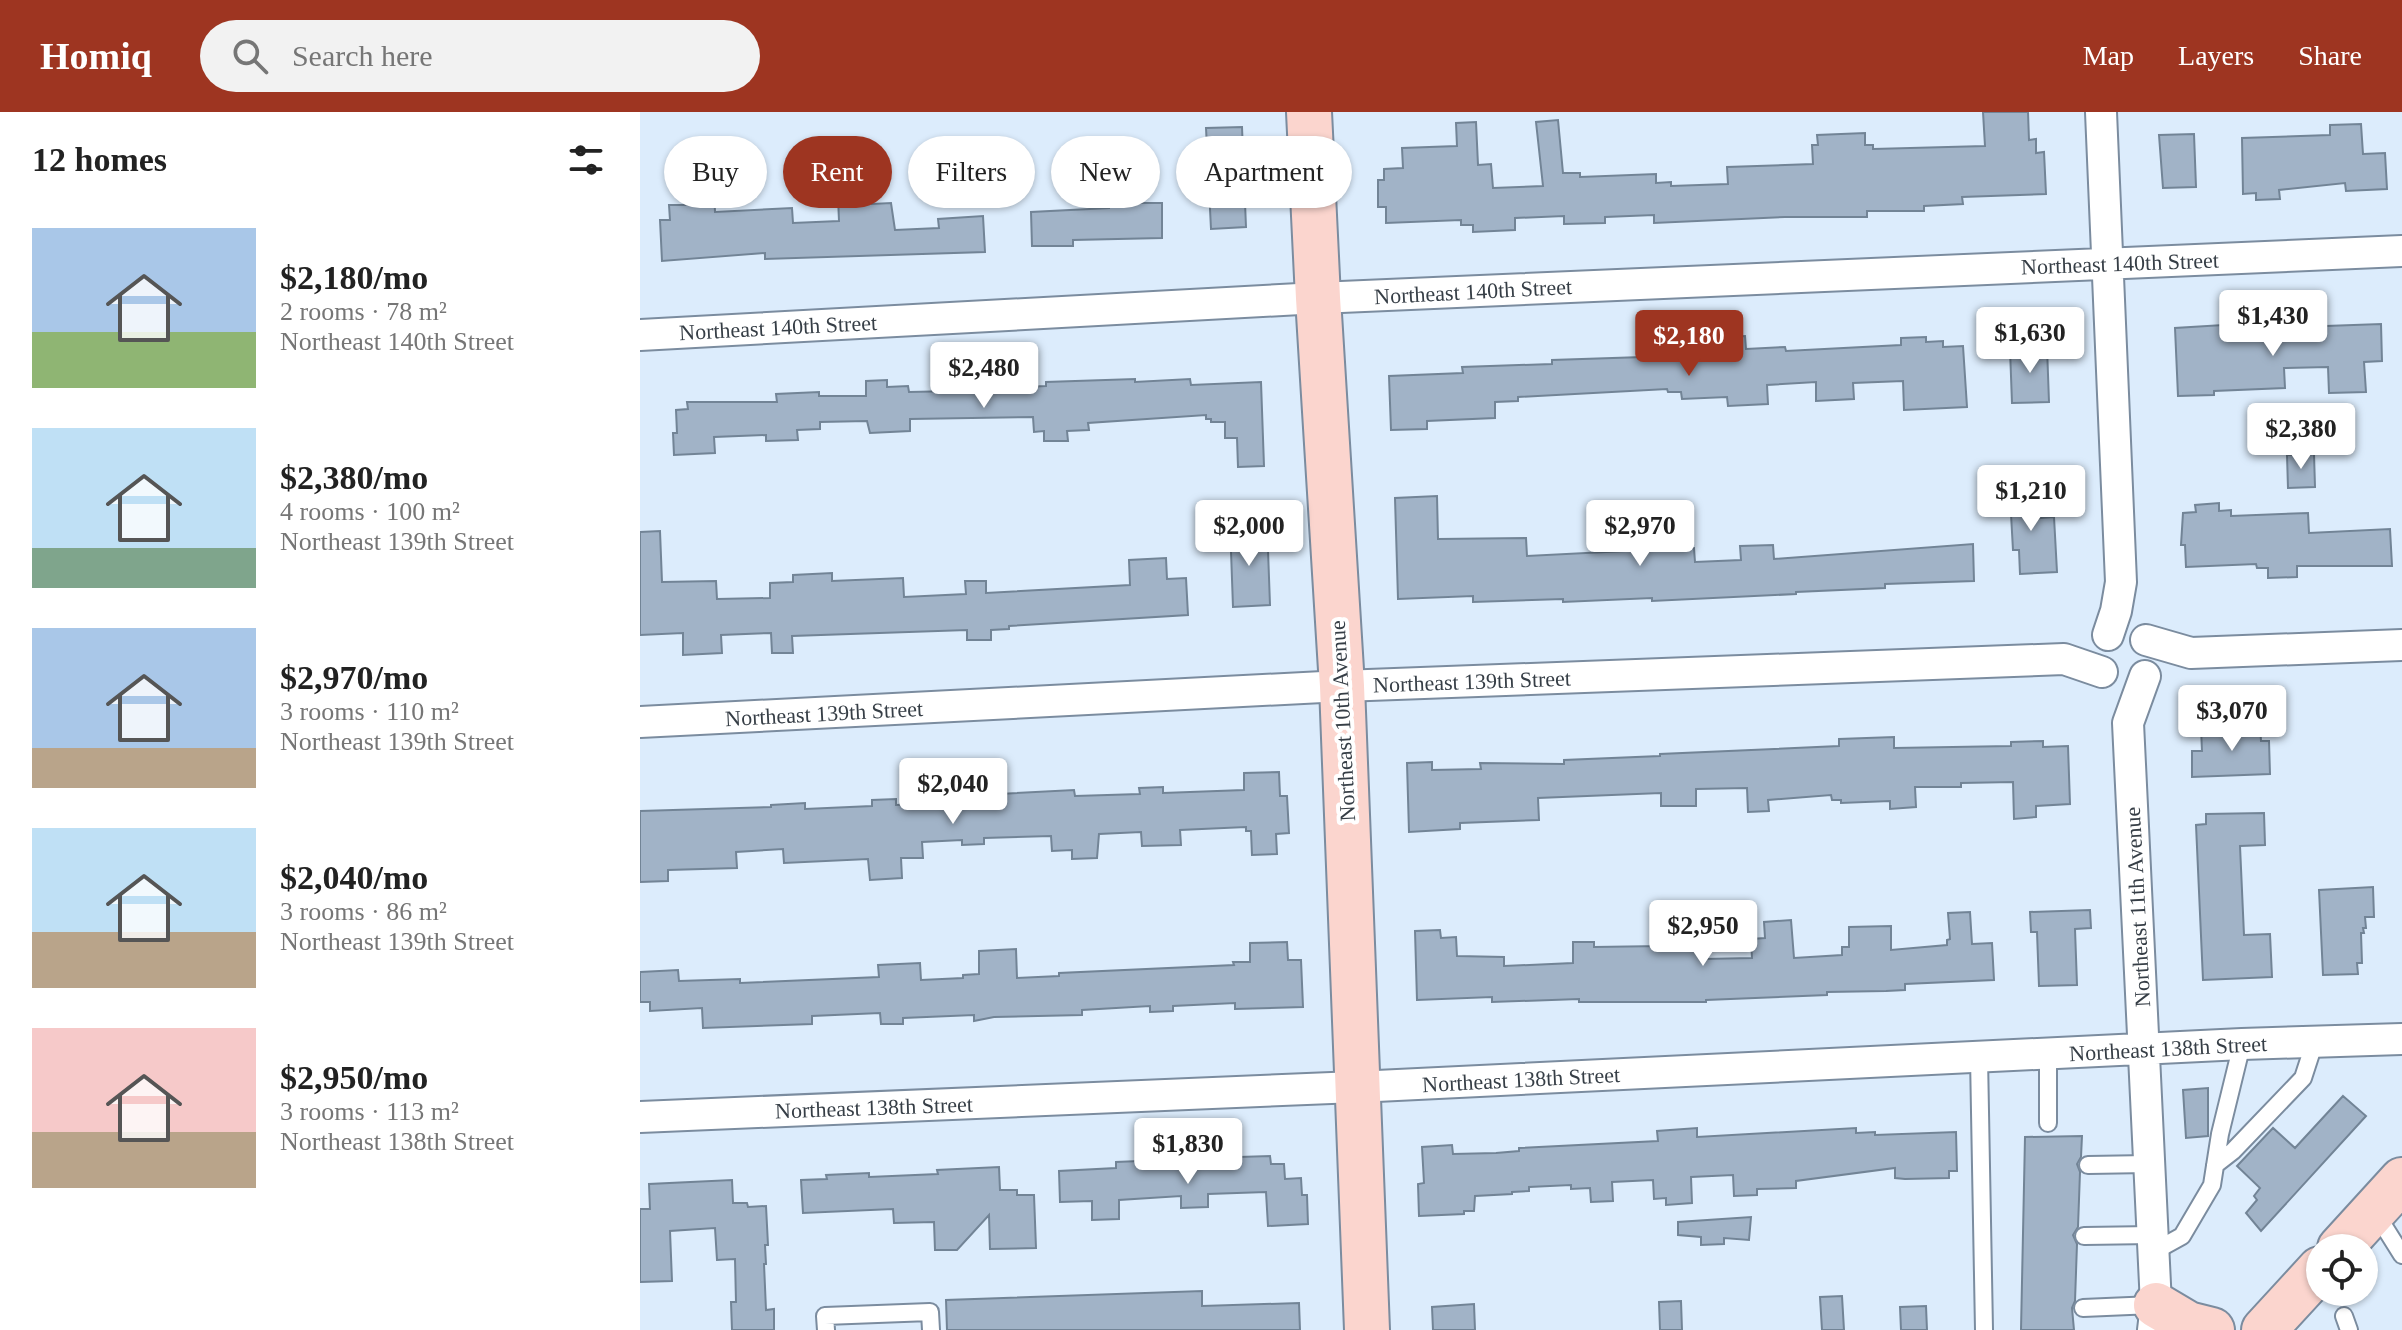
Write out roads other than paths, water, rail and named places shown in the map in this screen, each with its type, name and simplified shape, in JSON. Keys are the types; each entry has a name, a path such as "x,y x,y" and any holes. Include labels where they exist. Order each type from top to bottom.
{"street":[{"name":"Northeast 10th Avenue","path":"1309,112 1342,686 1367,1330"},
{"path":"2101,112 2121,582 2128,612 2152,652 2146,674"},
{"name":"Northeast 140th Street","path":"640,335 1318,298 2402,251"},
{"path":"2121,582 2116,611 2097,650 2103,674 2112,681 2129,684 2191,653"},
{"path":"2106,636 2126,629 2191,653 2402,645"},
{"name":"Northeast 139th Street","path":"2064,659 2106,636"},
{"name":"Northeast 139th Street","path":"640,722 1342,686 2064,659 2103,674"},
{"name":"Northeast 11th Avenue","path":"2103,674 2128,723"},
{"name":"Northeast 11th Avenue","path":"2146,674 2128,723 2154,1318"},
{"path":"2388,1040 2402,1063"},
{"name":"Northeast 138th Street","path":"640,1117 1356,1087 2242,1044 2388,1040"},
{"path":"2353,1234 2388,1195"},
{"path":"2264,1330 2306,1284"},
{"path":"2154,1318 2212,1330"}],"lane":[{"path":"2215,1165 2233,1151 2303,1078 2315,1041"},
{"path":"2084,1236 2152,1244 2182,1236 2212,1185 2242,1044"},
{"path":"2048,1054 2048,1123"},
{"path":"1979,1057 1984,1330"},
{"path":"2088,1165 2148,1164"},
{"path":"2388,1195 2402,1255"},
{"path":"2083,1308 2154,1318"},
{"path":"826,1330 825,1316 930,1312 931,1330"}]}
